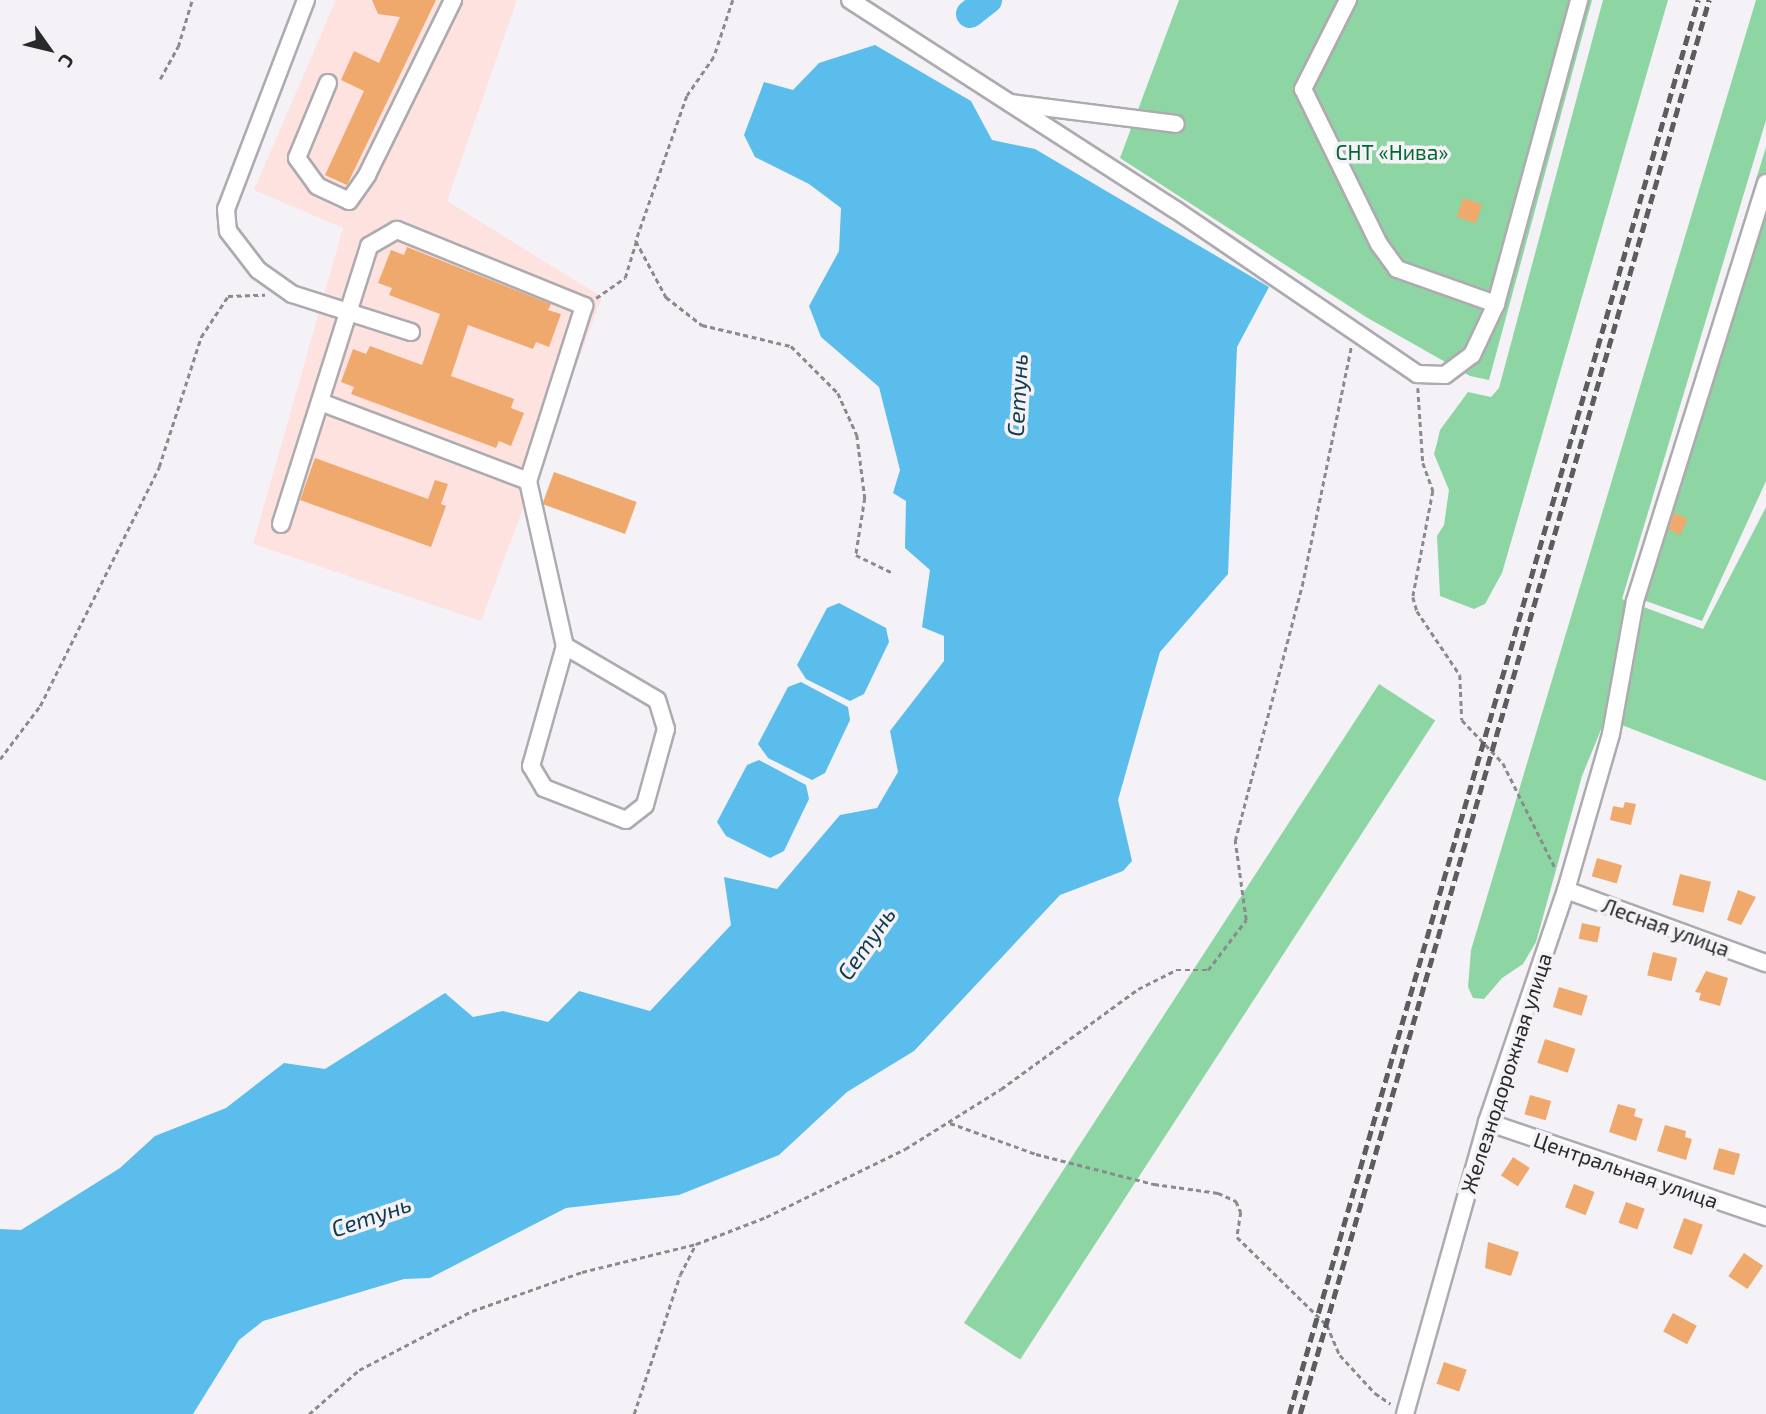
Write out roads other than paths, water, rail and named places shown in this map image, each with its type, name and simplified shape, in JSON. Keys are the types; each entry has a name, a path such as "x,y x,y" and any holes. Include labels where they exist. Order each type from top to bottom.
{"street":[{"path":"306,0 226,209 228,231 258,270 292,294 411,332"},
{"path":"328,83 297,158 317,186 349,201 367,176 453,0"},
{"path":"850,0 1004,102 1177,210 1417,374 1445,375 1472,355 1496,304 1579,0"},
{"path":"1348,0 1303,89 1379,244 1397,269 1496,304"},
{"path":"1004,102 1176,124"},
{"name":"Железнодорожная улица","path":"1406,1414 1487,1122 1566,890 1611,734 1634,601 1766,183"},
{"path":"281,524 369,246 397,230 584,306 528,481 565,646 531,766 544,788 626,820 645,805 666,729 657,700 565,646"},
{"path":"320,402 528,481"},
{"name":"Лесная улица","path":"1566,890 1766,963"},
{"name":"Центральная улица","path":"1487,1122 1766,1217"}],"water":[{"path":"875,45 971,101 992,140 1035,149 1269,287 1237,347 1228,574 1160,652 1118,800 1132,861 1123,871 1060,895 914,1051 847,1092 779,1155 679,1195 566,1208 430,1278 404,1279 263,1321 239,1340 193,1414 0,1414 0,1229 21,1230 120,1168 155,1136 226,1108 284,1063 325,1069 445,993 473,1017 503,1011 548,1022 579,991 650,1011 731,925 724,877 777,889 840,815 877,808 898,772 890,731 944,661 944,636 922,627 930,570 905,548 906,501 893,493 900,470 879,387 821,337 809,306 839,251 841,208 809,184 755,157 744,135 764,82 793,90 819,63"},
{"path":"839,603 886,628 889,642 864,694 850,701 806,679 797,665 827,608"},
{"path":"801,682 848,707 850,720 825,773 812,780 768,758 758,744 788,687"},
{"path":"759,760 806,785 809,799 784,851 770,858 726,836 717,822 747,765"}],"waterway":[{"name":"Сетунь","path":"970,14 988,0"}],"railway":[{"path":"1289,1414 1698,0"},
{"path":"1300,1414 1709,0"}],"park label":[{"name":"СНТ «Нива»","path":"1392,152"}]}
